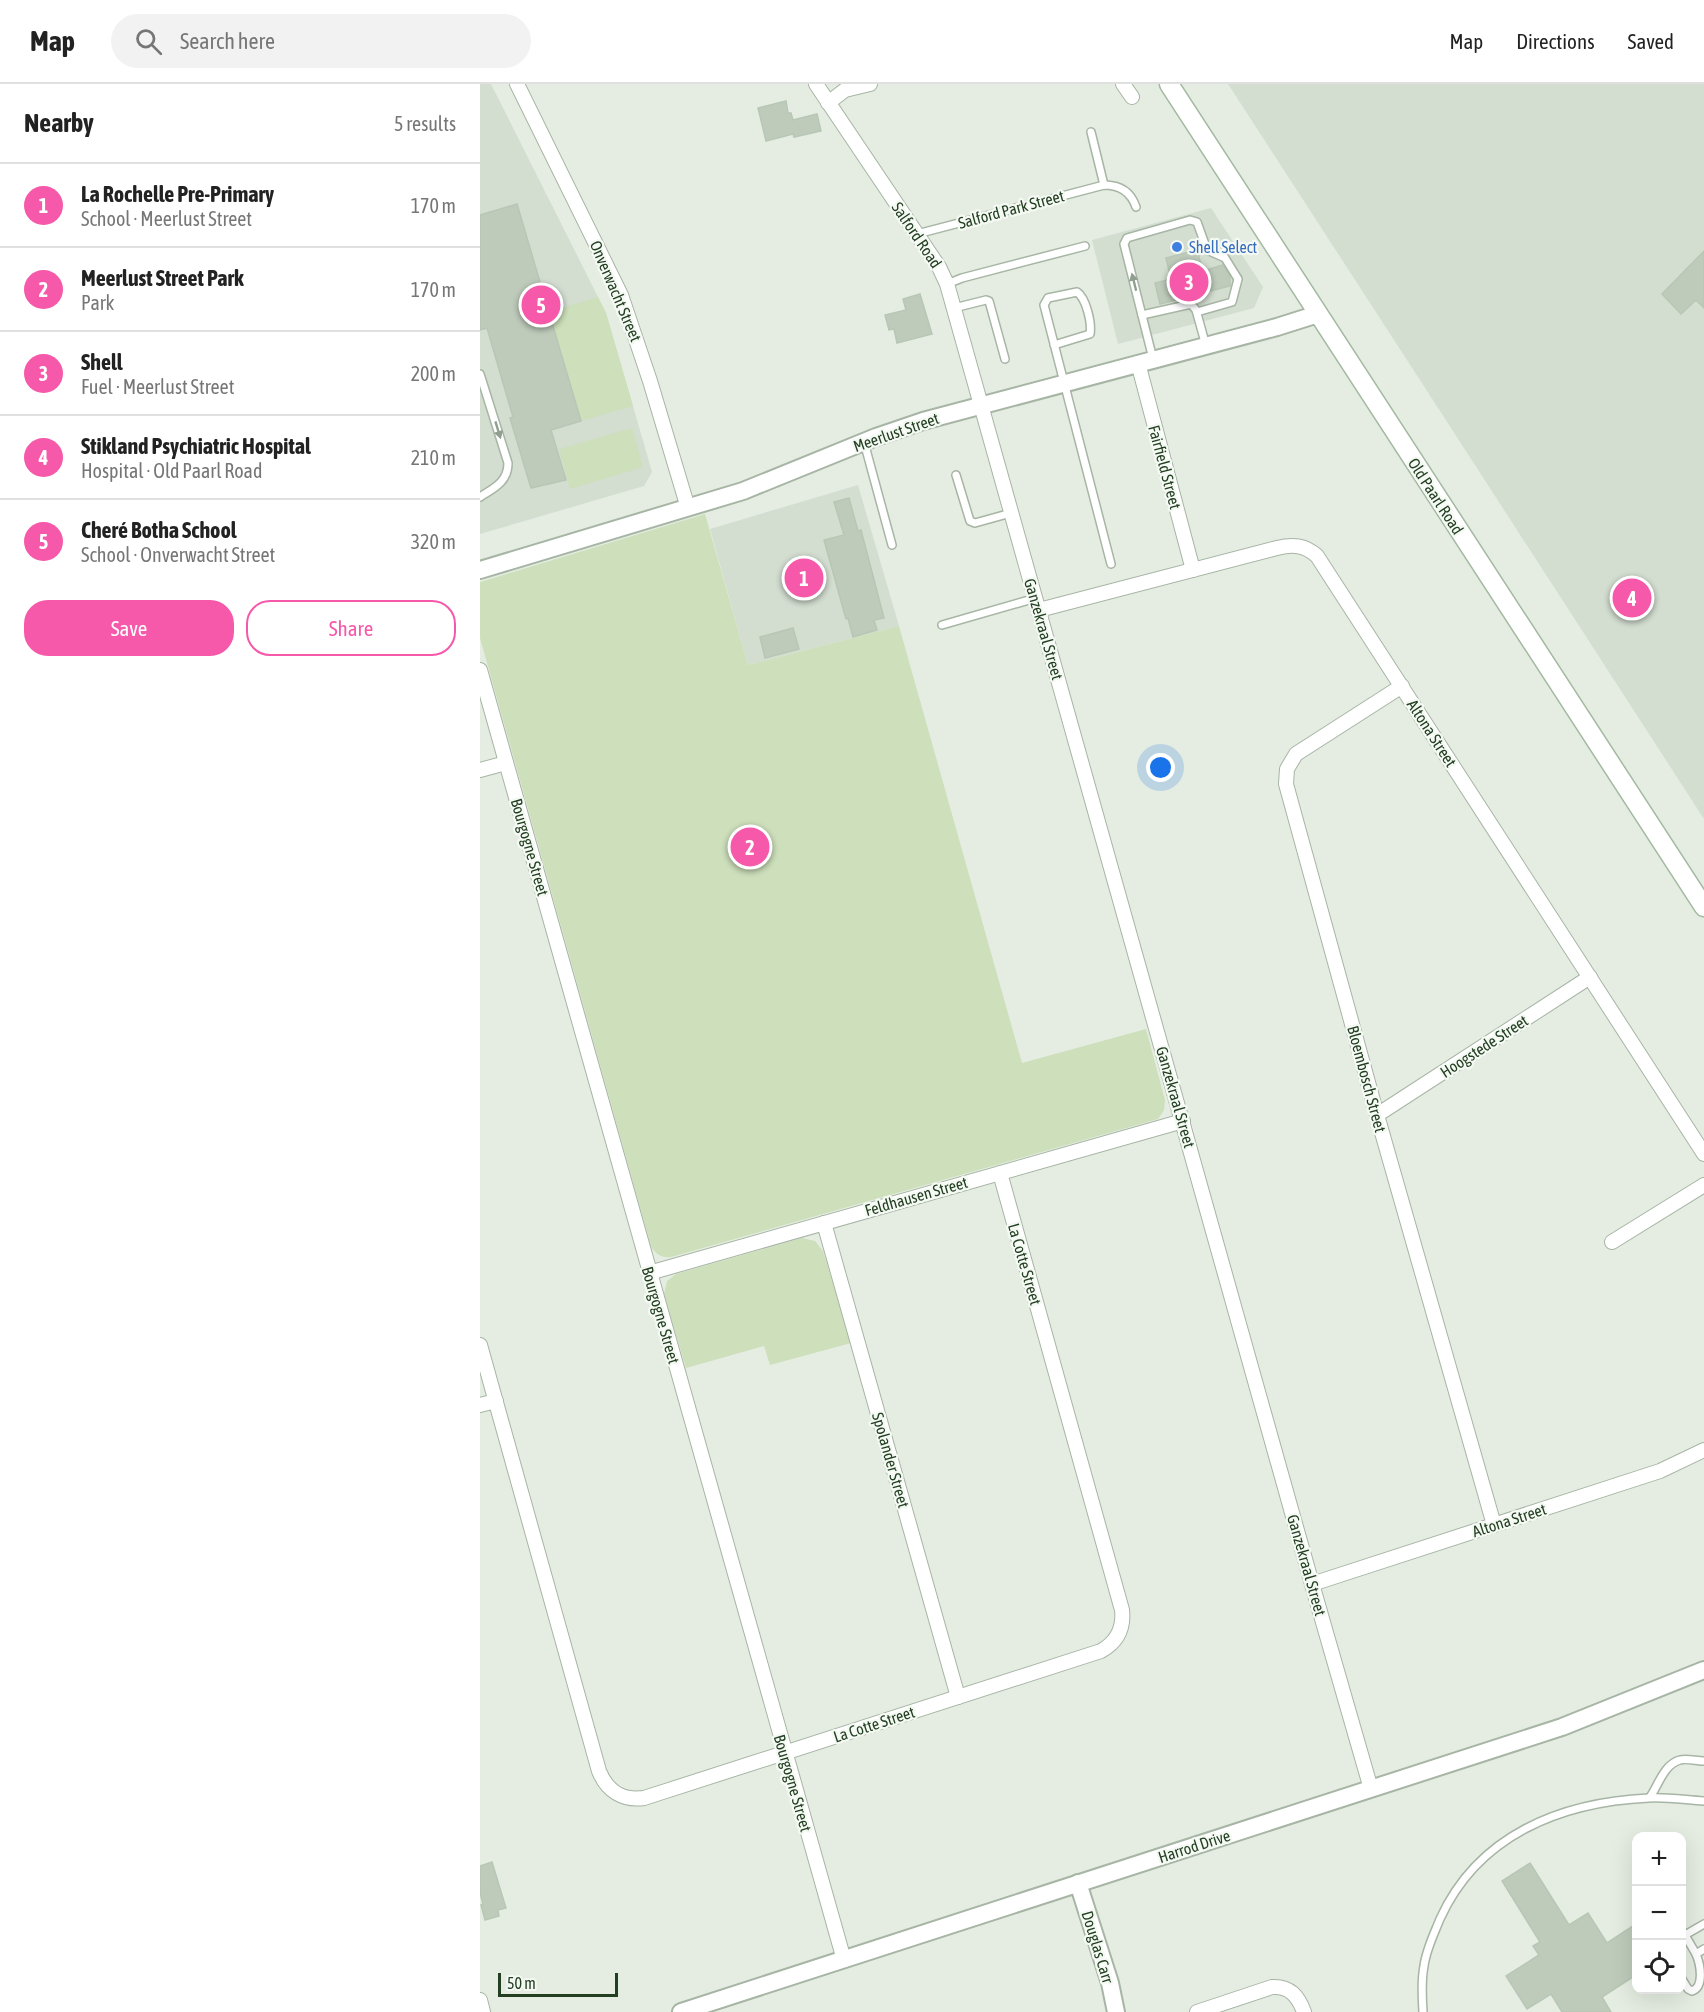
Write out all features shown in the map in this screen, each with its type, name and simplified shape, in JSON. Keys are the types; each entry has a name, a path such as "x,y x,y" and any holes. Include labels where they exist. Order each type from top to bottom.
{"main road":[{"name":"Old Paarl Road","path":"1168,84 1704,907"}],"street":[{"name":"Onverwacht Street","path":"517,84 621,295 654,392 688,508"},
{"name":"Salford Road","path":"816,84 939,267 947,284 982,404"},
{"path":"828,103 845,90 870,84"},
{"path":"1123,84 1132,97"},
{"name":"Meerlust Street","path":"480,570 765,483 907,426 1318,314"},
{"name":"Fairfield Street","path":"1146,361 1192,570"},
{"name":"Ganzekraal Street","path":"982,404 1371,1789"},
{"name":"Altona Street","path":"1037,604 1192,570 1285,546 1299,546 1317,556 1704,1154"},
{"name":"Bourgogne Street","path":"480,670 843,1960"},
{"name":"Bloembosch Street","path":"1402,686 1303,748 1291,761 1286,784 1377,1115 1494,1525"},
{"path":"480,770 506,763"},
{"name":"Hoogstede Street","path":"1377,1115 1590,977"},
{"name":"Feldhausen Street","path":"649,1273 1183,1121"},
{"name":"La Cotte Street","path":"480,1345 599,1771 612,1791 625,1797 644,1798 1101,1651 1116,1640 1123,1621 1119,1598 1000,1173"},
{"path":"1612,1242 1704,1185"},
{"name":"Spolander Street","path":"824,1222 958,1697"},
{"path":"480,1405 496,1401"},
{"name":"Altona Street","path":"1312,1584 1660,1471 1704,1450"},
{"name":"Harrod Drive","path":"681,2012 1562,1727 1704,1670"},
{"name":"Douglas Carr","path":"1078,1883 1110,1983 1116,2012"},
{"path":"1197,2012 1272,1987 1295,1994 1304,2012"},
{"path":"480,2000 483,2012"}],"lane":[{"path":"1090,132 1104,185 1116,186 1128,192 1136,207"},
{"name":"Salford Park Street","path":"917,234 1104,185"},
{"path":"1146,361 1142,315 1124,244 1126,239 1190,220 1199,224 1208,252 1225,258 1238,279 1232,303 1197,312"},
{"path":"947,284 962,278 1085,246"},
{"path":"1054,345 1090,334 1091,329 1082,296 1077,292 1048,298 1044,305 1054,345 1076,427 1111,564"},
{"path":"954,308 989,301 1005,359"},
{"path":"1142,315 1188,303 1194,306 1197,312 1206,346"},
{"path":"480,374 508,463 504,480 480,496"},
{"path":"864,442 892,545"},
{"path":"956,475 970,521 975,523 1011,513"},
{"path":"942,625 1037,604"},
{"path":"1650,1797 1665,1772 1676,1761 1681,1759 1704,1761"},
{"path":"1423,2012 1424,1966 1430,1942 1448,1902 1475,1866 1499,1845 1526,1827 1586,1806 1650,1797 1704,1801"},
{"path":"1686,1932 1704,1924"},
{"path":"1686,1938 1696,1954 1702,1973 1702,1984 1699,1989 1692,1991 1686,1986"},
{"path":"1696,1954 1704,1948"}],"shaded area":[{"path":"480,84 491,84 606,313 652,472 644,486 480,534"},
{"path":"1228,84 1704,84 1704,819 1418,377"},
{"path":"1211,208 1263,287 1254,308 1118,344 1092,240"},
{"path":"858,485 899,626 748,665 710,529"}],"green space":[{"path":"598,297 606,313 633,406 581,421 549,312"},
{"path":"632,428 643,467 570,489 559,449"},
{"path":"705,514 748,665 899,626 1022,1063 1146,1029 1165,1100 1164,1110 1158,1119 671,1257 655,1252 651,1246 480,638 480,582"},
{"path":"802,1238 815,1241 823,1251 851,1343 770,1365 764,1346 686,1368 664,1294 667,1281 676,1274"}],"building":[{"path":"786,101 788,113 791,113 793,120 817,114 821,131 794,137 793,134 766,141 758,108"},
{"path":"517,204 581,421 551,430 566,480 531,488 487,328 480,330 480,215"},
{"path":"1197,250 1203,271 1223,265 1230,276 1230,286 1160,304 1155,283 1171,279 1166,258"},
{"path":"1704,251 1704,308 1696,300 1681,314 1662,294"},
{"path":"920,294 932,334 897,343 894,329 889,330 885,315 906,310 903,299"},
{"path":"849,498 858,531 861,530 884,618 874,620 877,630 853,637 824,540 844,535 834,502"},
{"path":"793,628 799,649 765,658 760,637"},
{"path":"492,1862 506,1908 498,1910 499,1916 485,1920 481,1905 483,1904 480,1893 480,1866"},
{"path":"1530,1863 1569,1925 1588,1913 1607,1943 1632,1927 1632,1978 1602,1997 1611,2012 1562,2012 1551,1994 1527,2009 1506,1976 1539,1955 1533,1946 1540,1942 1502,1881"}],"place":[{"name":"Shell Select","path":"1177,247"},
{"name":"Shell","path":"1189,282"},
{"name":"Cheré Botha School","path":"541,305"},
{"name":"La Rochelle Pre-Primary","path":"804,578"},
{"name":"Stikland Psychiatric Hospital","path":"1632,598"},
{"name":"Meerlust Street Park","path":"750,847"}]}
